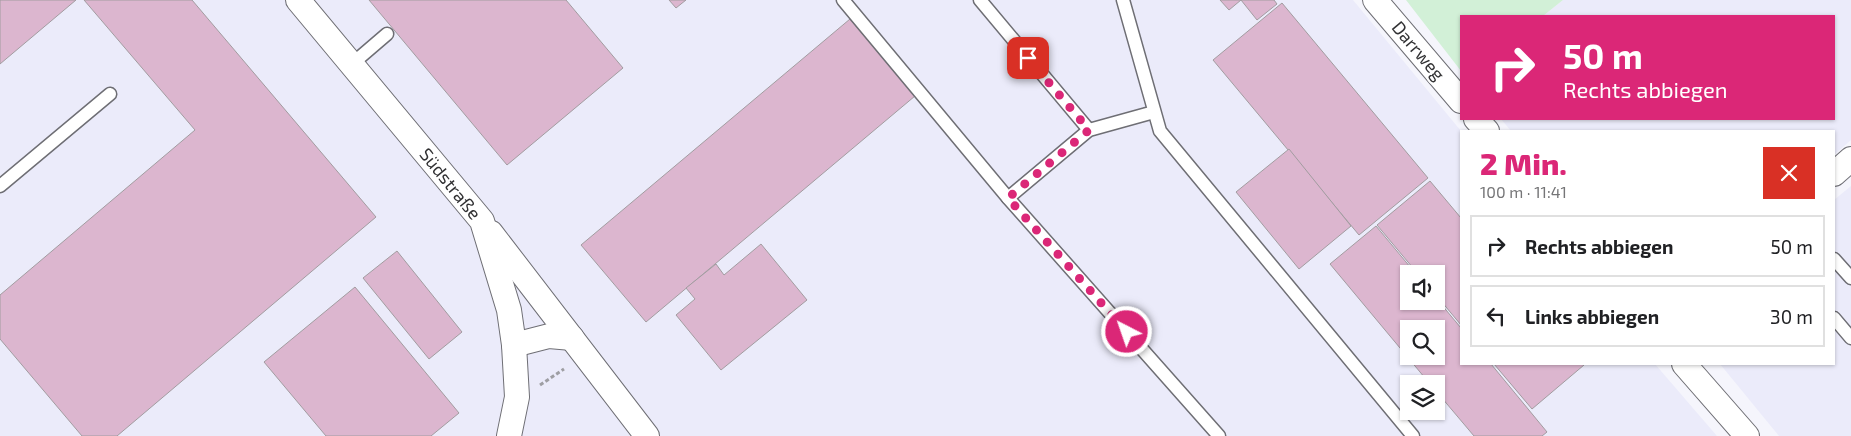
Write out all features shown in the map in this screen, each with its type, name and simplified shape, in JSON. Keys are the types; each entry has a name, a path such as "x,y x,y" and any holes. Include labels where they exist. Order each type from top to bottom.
{"street":[{"name":"Südstraße","path":"298,0 482,222 509,310 514,345 517,397 509,436"},
{"name":"Darrweg","path":"1375,0 1460,100"},
{"path":"1477,120 1486,130"},
{"path":"1835,173 1851,159"},
{"path":"482,222 648,436"},
{"path":"514,345 549,336 572,338"},
{"path":"1685,365 1747,436"}],"lane":[{"path":"843,0 1008,198 1219,436"},
{"path":"980,0 1089,130"},
{"path":"1123,0 1160,131 1413,436"},
{"path":"352,64 387,34"},
{"path":"0,186 110,94"},
{"path":"1008,198 1089,130 1154,112"},
{"path":"1835,259 1851,278"},
{"path":"1835,319 1851,338"}],"shaded area":[{"path":"0,0 1353,0 1460,130 1460,365 1656,365 1717,436 0,436"},
{"path":"1563,0 1851,0 1851,140 1835,154 1835,130 1510,130 1502,120 1835,120 1835,15 1544,15"},
{"path":"1851,186 1851,436 1779,436 1721,365 1835,365 1835,199"}],"green space":[{"path":"1406,0 1563,0 1544,15 1460,15 1460,70"}],"building":[{"path":"0,0 76,0 0,64"},
{"path":"84,0 192,0 376,217 117,436 82,436 0,339 0,295 195,130"},
{"path":"369,0 566,0 623,68 507,165"},
{"path":"669,0 686,0 676,8"},
{"path":"1220,0 1241,0 1229,10"},
{"path":"1241,0 1274,0 1277,4 1257,20"},
{"path":"1282,3 1428,178 1359,235 1213,60"},
{"path":"850,19 915,96 646,322 581,245"},
{"path":"1289,149 1351,226 1299,269 1236,192"},
{"path":"1430,181 1460,217 1460,324 1445,306 1445,265 1410,265 1377,225"},
{"path":"1376,226 1408,265 1400,265 1400,310 1445,309 1460,327 1460,365 1492,365 1547,432 1542,436 1474,436 1445,402 1445,375 1422,375 1414,365 1445,365 1445,320 1400,320 1400,348 1330,264"},
{"path":"761,244 807,300 721,370 676,315 695,299 686,288 716,264 724,275"},
{"path":"397,251 462,332 429,359 363,278"},
{"path":"355,287 459,413 431,436 326,436 264,362"},
{"path":"1495,365 1584,365 1532,409"}],"route":[{"path":"1028,58 1089,130 1008,198 1127,332"}]}
